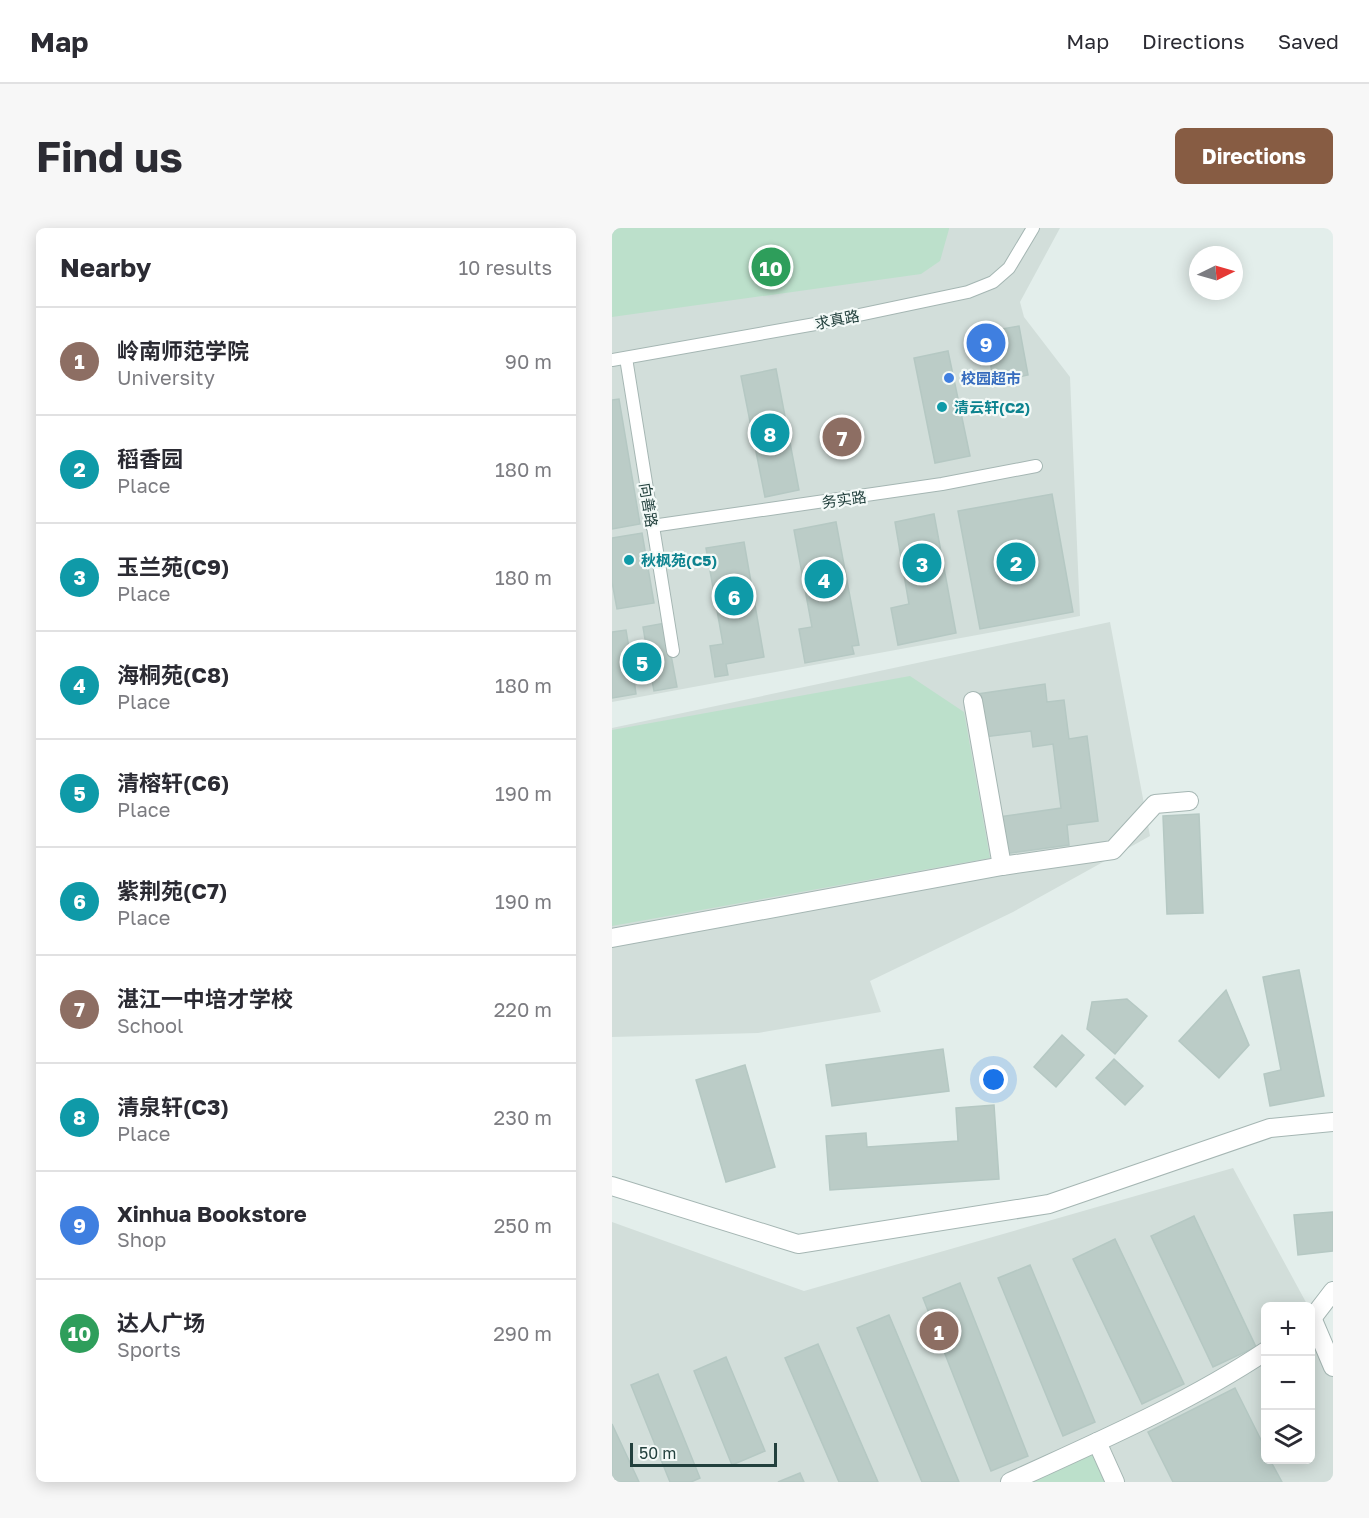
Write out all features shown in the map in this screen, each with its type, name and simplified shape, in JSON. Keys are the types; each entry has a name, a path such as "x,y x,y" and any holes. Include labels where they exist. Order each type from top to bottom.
{"street":[{"path":"973,701 1002,866"},
{"path":"612,938 1002,866 1113,850 1155,804 1190,801"},
{"path":"612,1186 798,1244 1048,1204 1270,1128 1333,1122"},
{"path":"1315,1316 1333,1291"},
{"path":"1315,1327 1333,1367"},
{"path":"1010,1482 1097,1442 1230,1375 1261,1354"},
{"path":"1097,1442 1115,1482"}],"lane":[{"name":"求真路","path":"612,360 821,323 968,292 993,282 1009,268 1033,228"},
{"name":"向善路","path":"626,358 673,651"},
{"name":"务实路","path":"652,526 942,484 1036,466"}],"shaded area":[{"path":"612,228 1060,228 1020,302 1024,317 1070,377 1080,616 612,702"},
{"path":"1110,622 1150,836 1013,912 870,981 881,1012 758,1033 612,1037 612,728"},
{"path":"1233,1168 1306,1302 1261,1302 1261,1464 1315,1464 1315,1318 1333,1352 1333,1482 612,1482 612,1222 804,1291"}],"green space":[{"path":"612,228 949,229 940,261 921,274 612,317"},
{"path":"910,676 964,712 990,858 612,926 612,730"},
{"path":"1097,1442 1115,1482 1010,1482"}],"building":[{"path":"1019,326 1028,375 994,382 984,332"},
{"name":"清云轩(C2)","path":"948,351 970,456 935,463 914,358"},
{"path":"776,369 799,490 765,497 741,376"},
{"path":"619,399 640,524 612,529 612,400"},
{"path":"1052,494 1073,612 980,629 958,511"},
{"path":"934,514 956,633 898,645 891,608 909,604 895,522"},
{"path":"836,522 859,645 852,646 854,654 805,663 799,629 812,627 794,530"},
{"name":"秋枫苑(C5)","path":"642,533 654,603 617,609 612,582 612,538"},
{"path":"744,542 764,657 726,664 728,675 715,677 710,646 723,644 706,548"},
{"path":"665,623 677,687 654,691 651,675 634,679 636,694 612,698 612,632 626,630 629,648 646,645 643,627"},
{"path":"1045,684 1047,702 1064,700 1069,739 1087,736 1098,821 1067,825 1069,845 1004,854 999,817 1061,808 1053,744 1033,747 1031,731 984,737 978,694"},
{"path":"1199,814 1203,913 1167,914 1163,816"},
{"path":"1299,970 1324,1096 1270,1106 1264,1074 1281,1070 1263,977"},
{"path":"1226,990 1249,1045 1219,1078 1179,1041"},
{"path":"1127,999 1147,1016 1115,1054 1087,1029 1092,1002"},
{"path":"1062,1035 1084,1055 1056,1087 1034,1067"},
{"path":"943,1049 949,1091 832,1106 826,1065"},
{"path":"1114,1059 1143,1086 1125,1105 1096,1078"},
{"path":"745,1065 775,1167 726,1182 696,1080"},
{"path":"994,1105 999,1179 830,1190 826,1136 866,1133 867,1147 958,1141 956,1108"},
{"path":"1333,1212 1333,1251 1298,1255 1294,1215"},
{"path":"1194,1216 1256,1347 1213,1367 1151,1236"},
{"path":"1115,1239 1184,1384 1142,1404 1073,1259"},
{"path":"1030,1265 1095,1422 1063,1436 998,1278"},
{"path":"960,1283 1028,1456 991,1471 923,1298"},
{"path":"889,1315 959,1482 922,1482 857,1328"},
{"path":"818,1344 878,1482 839,1482 785,1358"},
{"path":"726,1357 765,1451 732,1465 694,1371"},
{"path":"658,1374 700,1478 691,1482 670,1482 631,1385"},
{"path":"1235,1388 1261,1440 1261,1464 1272,1464 1282,1482 1173,1482 1148,1432"},
{"path":"612,1424 639,1482 612,1482"},
{"path":"800,1473 804,1482 778,1482"}],"place":[{"name":"达人广场","path":"771,267"},
{"name":"Xinhua Bookstore","path":"986,343"},
{"name":"校园超市","path":"949,378"},
{"name":"清云轩(C2)","path":"942,407"},
{"name":"清泉轩(C3)","path":"770,433"},
{"name":"湛江一中培才学校","path":"842,437"},
{"name":"秋枫苑(C5)","path":"629,560"},
{"name":"稻香园","path":"1016,562"},
{"name":"玉兰苑(C9)","path":"922,563"},
{"name":"海桐苑(C8)","path":"824,579"},
{"name":"紫荆苑(C7)","path":"734,596"},
{"name":"清榕轩(C6)","path":"642,662"},
{"name":"岭南师范学院","path":"939,1331"}]}
